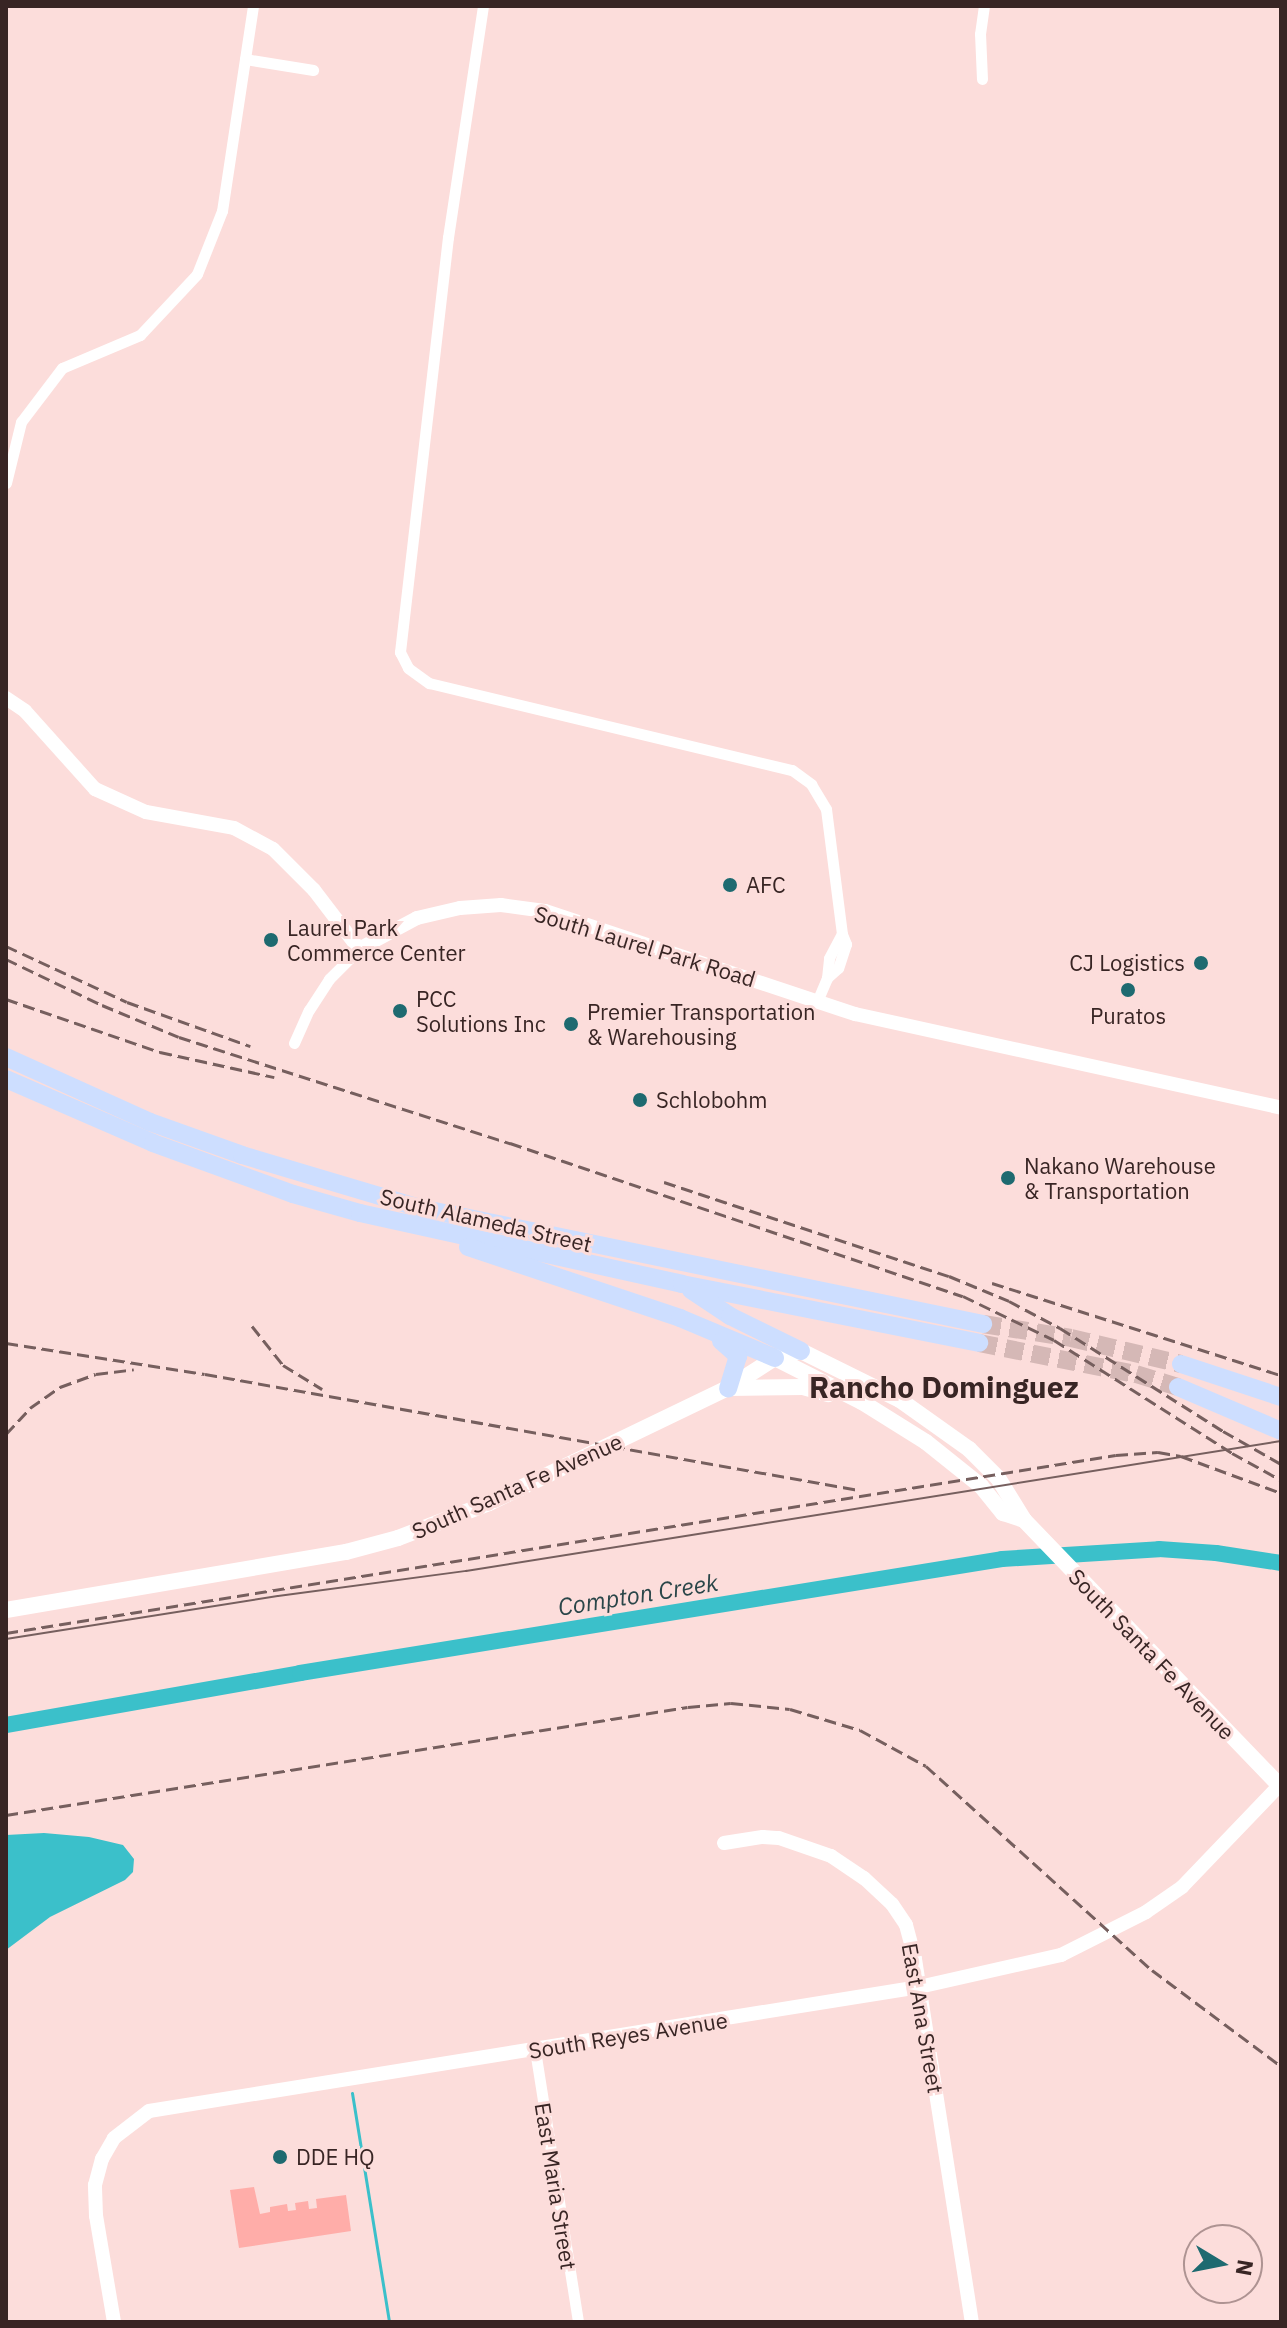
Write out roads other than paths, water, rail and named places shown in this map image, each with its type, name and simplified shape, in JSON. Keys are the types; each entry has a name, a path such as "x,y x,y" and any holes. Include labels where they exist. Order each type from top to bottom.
{"main road":[{"name":"South Alameda Street","path":"6,1057 150,1122 298,1173 420,1208 983,1324"},
{"name":"South Alameda Street","path":"6,1079 131,1134 293,1194 413,1226 979,1343"},
{"path":"413,1226 521,1267 680,1318 775,1358"},
{"path":"652,1257 682,1284 730,1316 801,1351"},
{"path":"680,1318 734,1350 738,1362 728,1388 803,1387 862,1402"},
{"name":"South Santa Fe Avenue","path":"6,1610 346,1552 398,1538 489,1503 728,1388 775,1358 801,1351 900,1400 937,1424 998,1478 1024,1520 1280,1786"},
{"name":"South Santa Fe Avenue","path":"775,1358 862,1402 926,1442 981,1486 1003,1513 1024,1520"},
{"path":"1181,1364 1281,1397"},
{"path":"1178,1387 1281,1431"},
{"path":"926,1442 937,1424"}],"street":[{"path":"6,483 21,422 62,368 140,335 197,274 222,211 253,6"},
{"path":"483,6 448,237 400,652 408,668 429,683 792,770 811,784 826,809 842,934 829,958 827,978 817,1002"},
{"path":"982,79 980,34 984,6"},
{"path":"245,59 313,70"},
{"path":"6,698 25,711 95,789 146,812 234,828 273,849 314,890 359,949"},
{"name":"South Laurel Park Road","path":"294,1043 309,1010 329,979 359,949 417,918 460,908 501,905 545,911 865,1017 1281,1108"},
{"name":"South Reyes Avenue","path":"114,2322 96,2216 95,2185 107,2148 137,2118 163,2107 919,1987 1061,1955 1142,1915 1182,1887 1280,1786"},
{"name":"East Ana Street","path":"724,1843 763,1837 795,1842 831,1856 864,1878 892,1904 906,1925 919,1987 972,2322"},
{"name":"East Maria Street","path":"535,2050 578,2322"}],"water":[{"path":"44,1833 89,1837 123,1845 134,1859 133,1872 125,1880 50,1917 6,1950 6,1835"}],"waterway":[{"name":"Compton Creek","path":"6,1725 300,1673 1002,1559 1159,1549 1216,1553 1281,1563"},
{"path":"352,2093 389,2322"}],"tunnel":[{"path":"983,1324 1071,1338 1181,1364"},
{"path":"979,1343 1136,1374 1178,1387"}],"tram line":[{"path":"6,1639 278,1596 466,1571 1281,1441"}],"railway":[{"path":"6,946 127,1002 250,1046"},
{"path":"6,959 102,1005 179,1037 510,1143 963,1296 1054,1340 1232,1453 1281,1480"},
{"path":"6,999 160,1052 274,1077"},
{"path":"664,1182 949,1276 1009,1301 1060,1328 1281,1464"},
{"path":"992,1283 1281,1375"},
{"path":"252,1326 283,1365 322,1389"},
{"path":"6,1343 205,1374 859,1490"},
{"path":"6,1434 30,1408 60,1387 96,1374 134,1369"},
{"path":"6,1633 1116,1455 1158,1452 1181,1456 1281,1493"},
{"path":"6,1815 688,1707 731,1703 790,1709 860,1730 926,1766 1152,1970 1281,2066"}],"place":[{"name":"AFC","path":"730,885"},
{"name":"Laurel Park Commerce Center","path":"271,940"},
{"name":"CJ Logistics","path":"1201,963"},
{"name":"Puratos","path":"1128,990"},
{"name":"PCC Solutions Inc","path":"400,1011"},
{"name":"Premier Transportation & Warehousing","path":"571,1024"},
{"name":"Schlobohm","path":"640,1100"},
{"name":"Nakano Warehouse & Transportation","path":"1008,1178"},
{"name":"DDE HQ","path":"280,2157"}],"district":[{"name":"Rancho Dominguez","path":"944,1387"}]}
